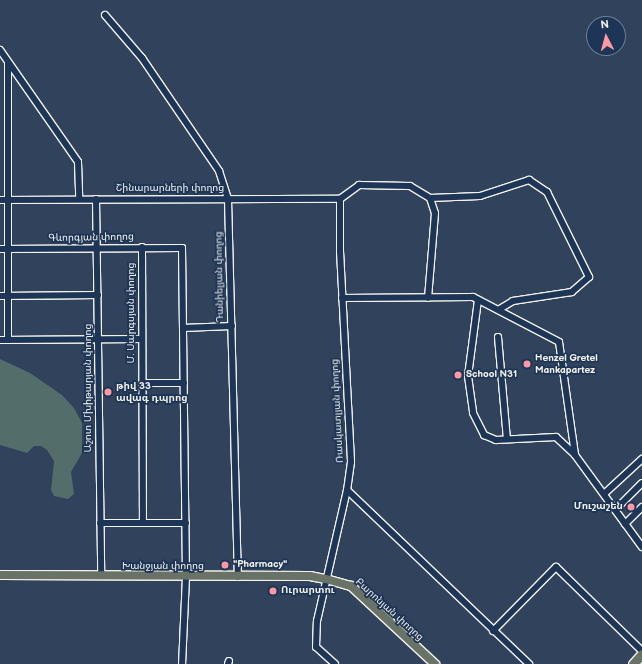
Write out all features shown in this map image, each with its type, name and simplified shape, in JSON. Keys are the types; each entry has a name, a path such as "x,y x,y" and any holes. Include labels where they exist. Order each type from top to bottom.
{"highway":[{"path":"633,664 642,654"}],"main road":[{"name":"Խանջյան փողոց","path":"0,575 186,577 310,576 326,579"},
{"name":"Բարոնյան փողոց","path":"326,579 351,586 434,664"}],"street":[{"name":"Դանիելյան փողոց","path":"105,15 142,58 219,171 228,199 238,577"},
{"path":"0,50 78,162 79,199"},
{"path":"8,62 3,200 8,249 8,340"},
{"path":"0,72 8,72"},
{"path":"340,199 359,186 410,186 430,198 480,196 530,180 547,192 589,277 572,292 513,301 498,310"},
{"path":"428,298 435,213 430,198"},
{"name":"Աշոտ Մխիթարյան փողոց","path":"96,199 101,576"},
{"name":"Շինարարների փողոց","path":"3,200 340,199"},
{"name":"Ռասկատլյան փողոց","path":"335,664 316,646 317,621 347,490 351,462 342,298 340,199"},
{"name":"Գևորգյան փողոց","path":"0,249 142,247 182,248 183,328"},
{"name":"Մ. Սարգսյան փողոց","path":"142,247 143,523"},
{"path":"0,296 98,295"},
{"path":"342,298 473,297 559,342 575,455"},
{"path":"478,300 474,318 468,376 473,413 484,435 496,440 556,437 575,455 625,524 640,538 642,547"},
{"path":"182,664 186,577 183,328 232,326"},
{"path":"498,337 507,439"},
{"path":"0,340 98,338 142,339"},
{"path":"143,383 184,383"},
{"path":"604,494 642,459"},
{"path":"615,510 642,483"},
{"path":"347,490 529,664"},
{"path":"625,524 642,507"},
{"path":"100,523 186,523"},
{"path":"493,631 556,567 642,651"}],"green space":[{"path":"0,359 30,373 62,395 74,408 82,423 82,453 71,472 74,494 68,499 54,496 51,490 54,461 47,450 41,446 34,446 27,453 0,445"}],"place":[{"name":"Henzel Gretel Mankapartez","path":"527,364"},
{"name":"School N31","path":"458,375"},
{"name":"թիվ 33 ավագ դպրոց","path":"108,392"},
{"name":"Մուշաշեն","path":"631,507"},
{"name":"\"Pharmacy\"","path":"225,565"},
{"name":"Ուրարտու","path":"273,591"}]}
